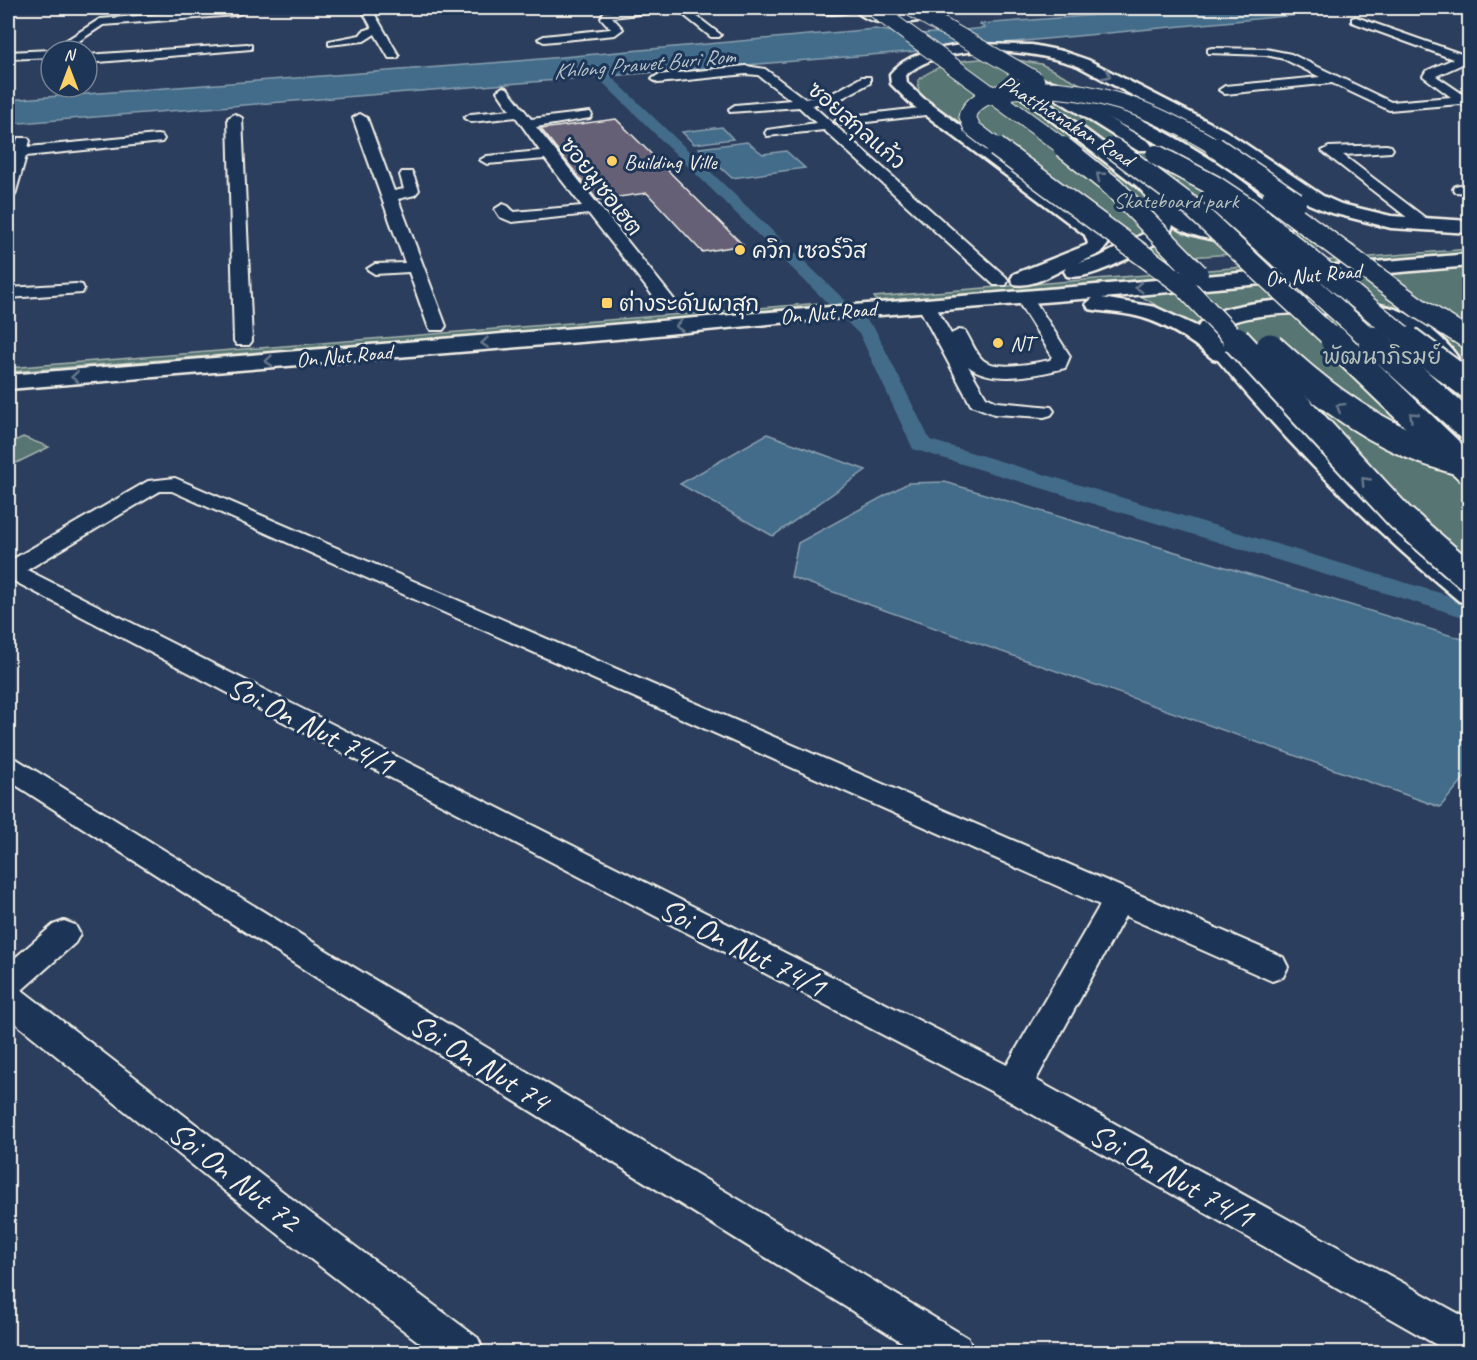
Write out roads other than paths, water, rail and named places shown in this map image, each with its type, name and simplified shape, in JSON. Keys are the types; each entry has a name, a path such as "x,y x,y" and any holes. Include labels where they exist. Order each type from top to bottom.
{"main road":[{"path":"860,8 882,19 939,14 929,8"},
{"path":"873,8 1056,141 1113,187 1138,215 1301,378 1326,398 1356,417 1410,445 1470,465"},
{"name":"Phatthanakan Road","path":"887,8 979,65"},
{"name":"Phatthanakan Road","path":"911,8 1036,86 1150,151 1226,208 1470,428"},
{"path":"1022,279 1094,249 1098,238 1059,205 911,96 899,84 898,74 910,63 942,54 971,50 1011,48 1047,52 1083,63 1220,135 1329,206 1375,220 1427,226 1470,226"},
{"path":"999,53 1031,57 1055,65 1182,136 1243,178 1417,307 1470,351"},
{"path":"911,96 910,78 926,66 960,57 999,53 1048,55 1083,63"},
{"name":"Phatthanakan Road","path":"1004,80 1036,86 1192,208 1470,471"},
{"path":"1036,86 1099,106 1181,148 1258,201 1276,218 1280,227 1276,232 1251,235 1210,233 1181,222 1144,182 1036,86"},
{"path":"1470,232 1408,232 1362,226 1329,217 1296,202 1248,167 1198,136 1155,114 1109,96 1056,88 1016,90 985,97 972,106 967,115 972,128 979,134 1182,284 1456,575 1470,594"},
{"path":"1150,151 1247,207 1430,360 1470,389"},
{"path":"1062,276 1106,261 1162,232 1165,216 1162,201"},
{"path":"1258,201 1305,222 1355,236 1420,241 1470,241"},
{"name":"On Nut Road","path":"8,360 670,306 780,306 882,298 1000,281 1470,241"},
{"name":"On Nut Road","path":"882,298 929,304 1310,275 1470,260"},
{"path":"1382,268 1470,266"},
{"path":"1310,275 1470,276"},
{"path":"929,304 1107,304 1150,313 1167,318 1205,340 1242,374"},
{"name":"On Nut Road","path":"8,382 616,332 780,306"},
{"path":"1417,307 1470,340"},
{"path":"1456,575 1350,488 1242,374 1210,336 1208,329 1215,321 1227,316 1296,308 1364,309 1383,312 1403,320 1414,328 1444,355 1470,389"}],"street":[{"path":"74,39 100,22 236,12 243,8"},
{"path":"366,8 393,56"},
{"path":"544,39 615,32 617,28 606,18 608,14 667,8"},
{"path":"680,8 715,36"},
{"path":"811,8 824,11 853,8"},
{"path":"1356,20 1463,58 1429,76 1466,102"},
{"path":"333,43 364,38 367,33 379,30"},
{"path":"364,38 370,50"},
{"path":"99,57 247,47"},
{"path":"1212,51 1279,53 1389,106 1466,102"},
{"path":"8,56 39,54"},
{"name":"ซอยสกุลแก้ว","path":"658,79 755,70 760,72 828,125 1000,281"},
{"path":"1291,70 1318,81"},
{"path":"1225,90 1334,79"},
{"path":"735,109 801,102 845,93 866,80"},
{"path":"1260,96 1277,94 1270,86"},
{"name":"ซอยมูซอเฮต","path":"503,91 549,154 670,306"},
{"path":"842,122 929,111"},
{"path":"471,118 585,115"},
{"path":"235,118 243,341"},
{"path":"360,118 437,326"},
{"path":"772,133 828,125"},
{"path":"8,195 22,147 157,139"},
{"path":"1386,149 1329,151 1427,226"},
{"path":"487,160 549,154"},
{"path":"388,197 412,190 407,175"},
{"path":"503,209 505,214 513,217 596,214"},
{"path":"547,229 596,214"},
{"path":"375,269 414,267"},
{"path":"8,293 76,289"},
{"path":"929,304 978,401 994,408 1044,411"},
{"path":"959,335 977,364 984,368 997,371 1058,364 1061,356 1029,305"},
{"path":"9,570 155,485 175,484 1272,967"},
{"name":"Soi On Nut 74/1","path":"9,570 1014,1086 1470,1342"},
{"name":"Soi On Nut 74","path":"8,767 339,975 954,1353"},
{"path":"1014,1086 1119,898"},
{"path":"8,983 64,934"},
{"name":"Soi On Nut 72","path":"8,998 309,1235 464,1353"}],"water":[{"name":"Khlong Prawet Buri Rom","path":"1188,8 1369,8 932,50 8,124 8,100 39,98 99,99 99,93 518,61 875,29 912,35 985,28 980,24"},
{"path":"722,127 733,139 694,144 682,132"},
{"path":"747,142 763,154 786,151 805,168 732,178 699,148"},
{"path":"767,434 866,470 773,536 680,484"},
{"path":"945,482 1469,641 1470,762 1467,775 1440,807 791,577 798,543 908,483"}],"waterway":[{"name":"Khlong Prawet Buri Rom","path":"594,67 868,333 921,444 1470,611"}],"place":[{"name":"Building Ville","path":"612,161"},
{"name":"ควิก เซอร์วิส","path":"740,250"},
{"name":"ต่างระดับผาสุก","path":"607,303"},
{"name":"NT","path":"998,343"}],"park label":[{"name":"Skateboard park","path":"1176,200"},
{"name":"พัฒนาภิรมย์","path":"1382,356"}]}
